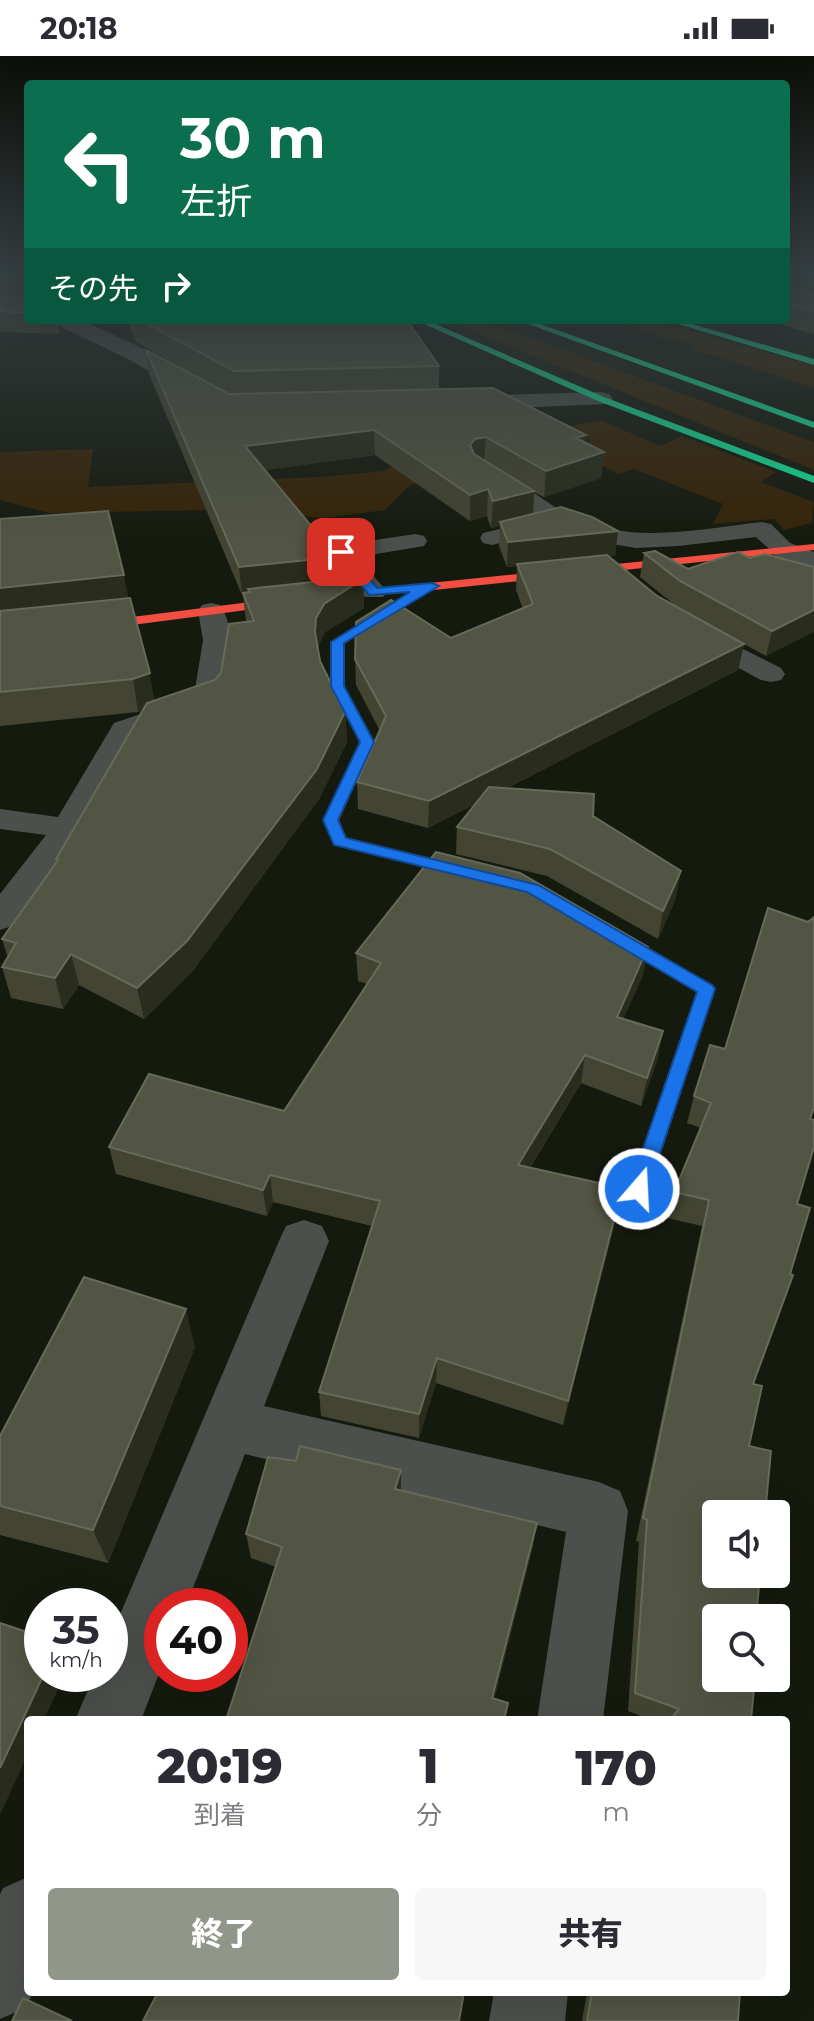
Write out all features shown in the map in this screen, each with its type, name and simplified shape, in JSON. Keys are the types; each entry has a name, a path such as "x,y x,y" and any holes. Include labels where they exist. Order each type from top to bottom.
{"street":[{"path":"146,360 218,401"},
{"path":"510,360 601,399 814,480"},
{"path":"632,360 814,425"},
{"path":"432,404 601,399"},
{"path":"348,595 814,547"},
{"path":"785,550 814,563"},
{"path":"432,586 403,600 338,642 337,686 367,742 331,820 339,841 502,881"},
{"path":"0,632 321,598"},
{"path":"586,919 706,989 639,1189"},
{"path":"110,1716 304,1241"},
{"path":"229,1424 599,1511 571,1716"},
{"path":"0,1982 24,1923"},
{"path":"527,2021 530,1996"}],"lane":[{"path":"483,472 538,509 596,534 649,541 762,529 785,550"},
{"path":"492,538 564,520"},
{"path":"374,592 341,552 415,541"},
{"path":"609,568 637,593"},
{"path":"0,918 68,828 124,729 208,701 217,640 211,611"},
{"path":"675,619 771,674"},
{"path":"0,819 68,828"}],"shaded area":[{"path":"543,360 590,360 814,442 814,470"},
{"path":"727,360 792,360 814,366 814,388"},
{"path":"600,420 661,446 682,436 776,472 761,482 814,502 812,523 784,530 774,519 713,524 723,504 634,469 618,474 568,446 591,441 567,427"},
{"path":"93,449 88,487 319,477 383,471 410,458 500,459 410,485 385,510 325,518 214,510 49,513 0,500 0,452"}],"building":[{"path":"150,360 164,360 229,394 493,388 586,435 576,438 604,452 546,471 486,437 475,439 470,445 474,454 534,491 493,501 488,489 470,495 374,430 245,446 337,557 239,567"},
{"path":"213,360 435,360 439,366 234,371"},
{"path":"561,507 592,517 618,531 508,542 500,522"},
{"path":"108,511 124,575 0,588 0,519"},
{"path":"655,551 688,569 738,552 750,558 765,554 814,567 814,610 772,631 680,581 644,553"},
{"path":"607,555 657,596 744,644 429,801 357,782 386,716 355,659 356,622 391,600 451,638 533,604 517,564"},
{"path":"363,579 324,604 316,618 320,661 345,712 317,769 187,941 137,988 71,954 55,978 2,967 16,943 2,939 58,860 147,703 215,680 221,673 229,624 254,621 243,593 250,592 248,589"},
{"path":"130,598 150,673 133,679 0,692 0,611"},
{"path":"489,787 594,794 593,816 681,871 663,911 550,849 457,827"},
{"path":"436,852 520,873 648,947 617,1017 663,1031 647,1078 585,1055 518,1165 622,1188 568,1401 437,1358 419,1414 319,1392 380,1201 270,1175 263,1190 109,1147 149,1074 284,1111 381,963 356,953"},
{"path":"768,908 808,922 814,917 814,1107 810,1119 814,1120 814,1147 797,1204 810,1208 790,1274 793,1275 753,1384 762,1386 749,1446 771,1451 766,1500 702,1500 702,1588 759,1588 757,1604 702,1604 702,1692 754,1692 751,1716 673,1716 679,1709 635,1693 647,1520 643,1518 709,1200 674,1192 711,1103 694,1096 710,1045 725,1049"},
{"path":"84,1277 186,1309 93,1530 0,1506 0,1436"},
{"path":"300,1446 401,1470 395,1489 537,1523 492,1698 508,1703 505,1716 227,1716 235,1692 248,1692 248,1652 282,1547 246,1534 268,1457 296,1461"},
{"path":"0,1623 24,1631 24,1692 36,1692 0,1768"},
{"path":"156,1996 463,1996 459,2021 143,2021"},
{"path":"591,1996 740,1996 738,2021 587,2021"},
{"path":"23,1998 72,2021 12,2021"}],"traffic: fast":[{"path":"510,360 601,399 814,480"},
{"path":"632,360 814,425"},
{"path":"806,360 814,362"},
{"path":"596,925 706,989 639,1189"}],"traffic: jam":[{"path":"404,589 814,547"},
{"path":"432,586 403,600 338,642 337,686 367,742 331,820 339,841 486,877"},
{"path":"0,632 140,620 304,599"}],"route":[{"path":"341,552 374,592 432,586 403,600 338,642 337,686 367,742 331,820 339,841 532,888 706,989 639,1189"}]}
